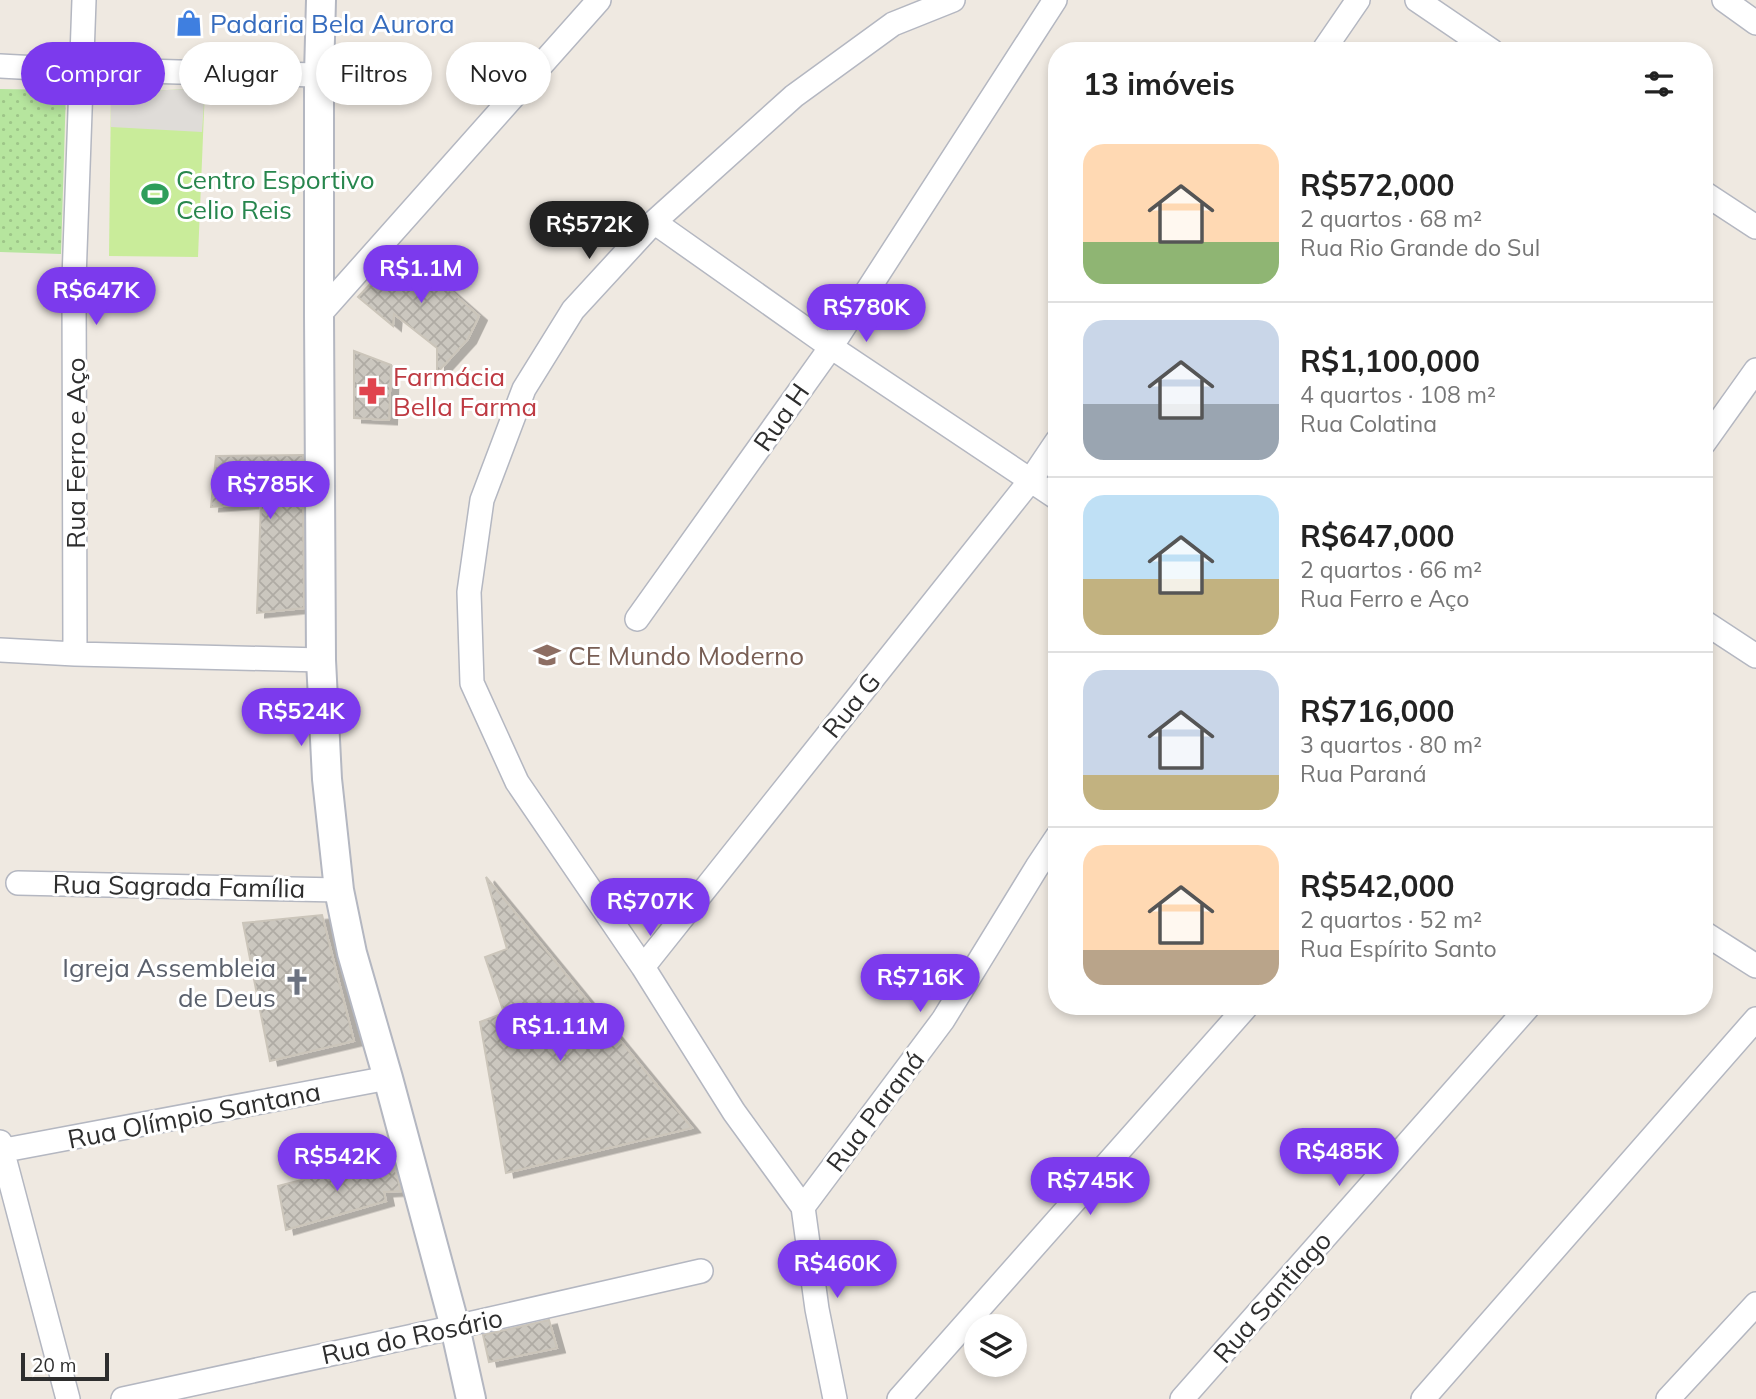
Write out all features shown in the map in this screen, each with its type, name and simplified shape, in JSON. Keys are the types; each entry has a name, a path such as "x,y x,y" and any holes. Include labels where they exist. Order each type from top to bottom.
{"street":[{"name":"Rua Ferro e Aço","path":"83,42 84,0"},
{"path":"320,42 321,0"},
{"path":"319,315 599,0"},
{"path":"835,1399 817,1309 803,1207 734,1112 643,967 517,782 472,683 469,592 482,500 524,389 573,310 654,222 794,96 893,24 953,0"},
{"name":"Rua H","path":"637,619 831,347 1055,0"},
{"path":"1329,42 1357,0"},
{"path":"1417,0 1479,42"},
{"path":"1724,0 1756,23"},
{"path":"0,66 21,67"},
{"path":"165,71 316,75"},
{"name":"Rua Ferro e Aço","path":"75,654 74,279 82,105"},
{"path":"319,105 321,660 327,779 339,890 352,953 455,1327 471,1399"},
{"path":"1713,199 1756,227"},
{"path":"654,222 831,347 1048,492"},
{"path":"1713,430 1756,370"},
{"name":"Rua G","path":"643,967 1048,455"},
{"path":"1713,628 1756,656"},
{"path":"0,650 321,660"},
{"name":"Rua Paraná","path":"803,1207 943,1020 1048,850"},
{"name":"Rua Sagrada Família","path":"18,883 339,890"},
{"path":"1713,939 1756,966"},
{"path":"899,1399 1239,1015"},
{"name":"Rua Santiago","path":"1182,1399 1521,1015"},
{"path":"1423,1399 1756,1019"},
{"name":"Rua Olímpio Santana","path":"1,1148 388,1078"},
{"path":"1,1148 68,1399"},
{"name":"Rua do Rosário","path":"123,1399 701,1271"},
{"path":"1668,1399 1756,1304"}],"green space":[{"path":"0,89 21,89 21,105 66,105 61,254 0,252"},
{"name":"Centro Esportivo Celio Reis","path":"179,89 179,105 204,105 198,257 109,256 111,105 165,105 165,90"}],"shaded area":[{"path":"179,89 179,105 204,105 202,132 111,127 111,105 165,105 165,90"}],"building":[{"path":"403,249 479,316 468,339 437,373 437,348 394,314 393,326 358,297"},
{"name":"Farmácia Bella Farma","path":"354,351 391,365 389,420 354,418"},
{"path":"303,455 304,608 257,613 261,503 211,507 216,456"},
{"path":"486,877 692,1128 506,1173 480,1022 504,1013 485,957 507,949"},
{"name":"Igreja Assembleia de Deus","path":"322,915 354,1041 270,1061 243,923"},
{"path":"392,1157 401,1191 384,1192 386,1201 286,1230 278,1186"},
{"path":"549,1320 557,1348 489,1362 483,1335"}],"place":[{"name":"Padaria Bela Aurora","path":"189,23"},
{"name":"Centro Esportivo Celio Reis","path":"155,194"},
{"name":"Farmácia Bella Farma","path":"372,391"},
{"name":"CE Mundo Moderno","path":"547,655"},
{"name":"Igreja Assembleia de Deus","path":"297,982"}]}
